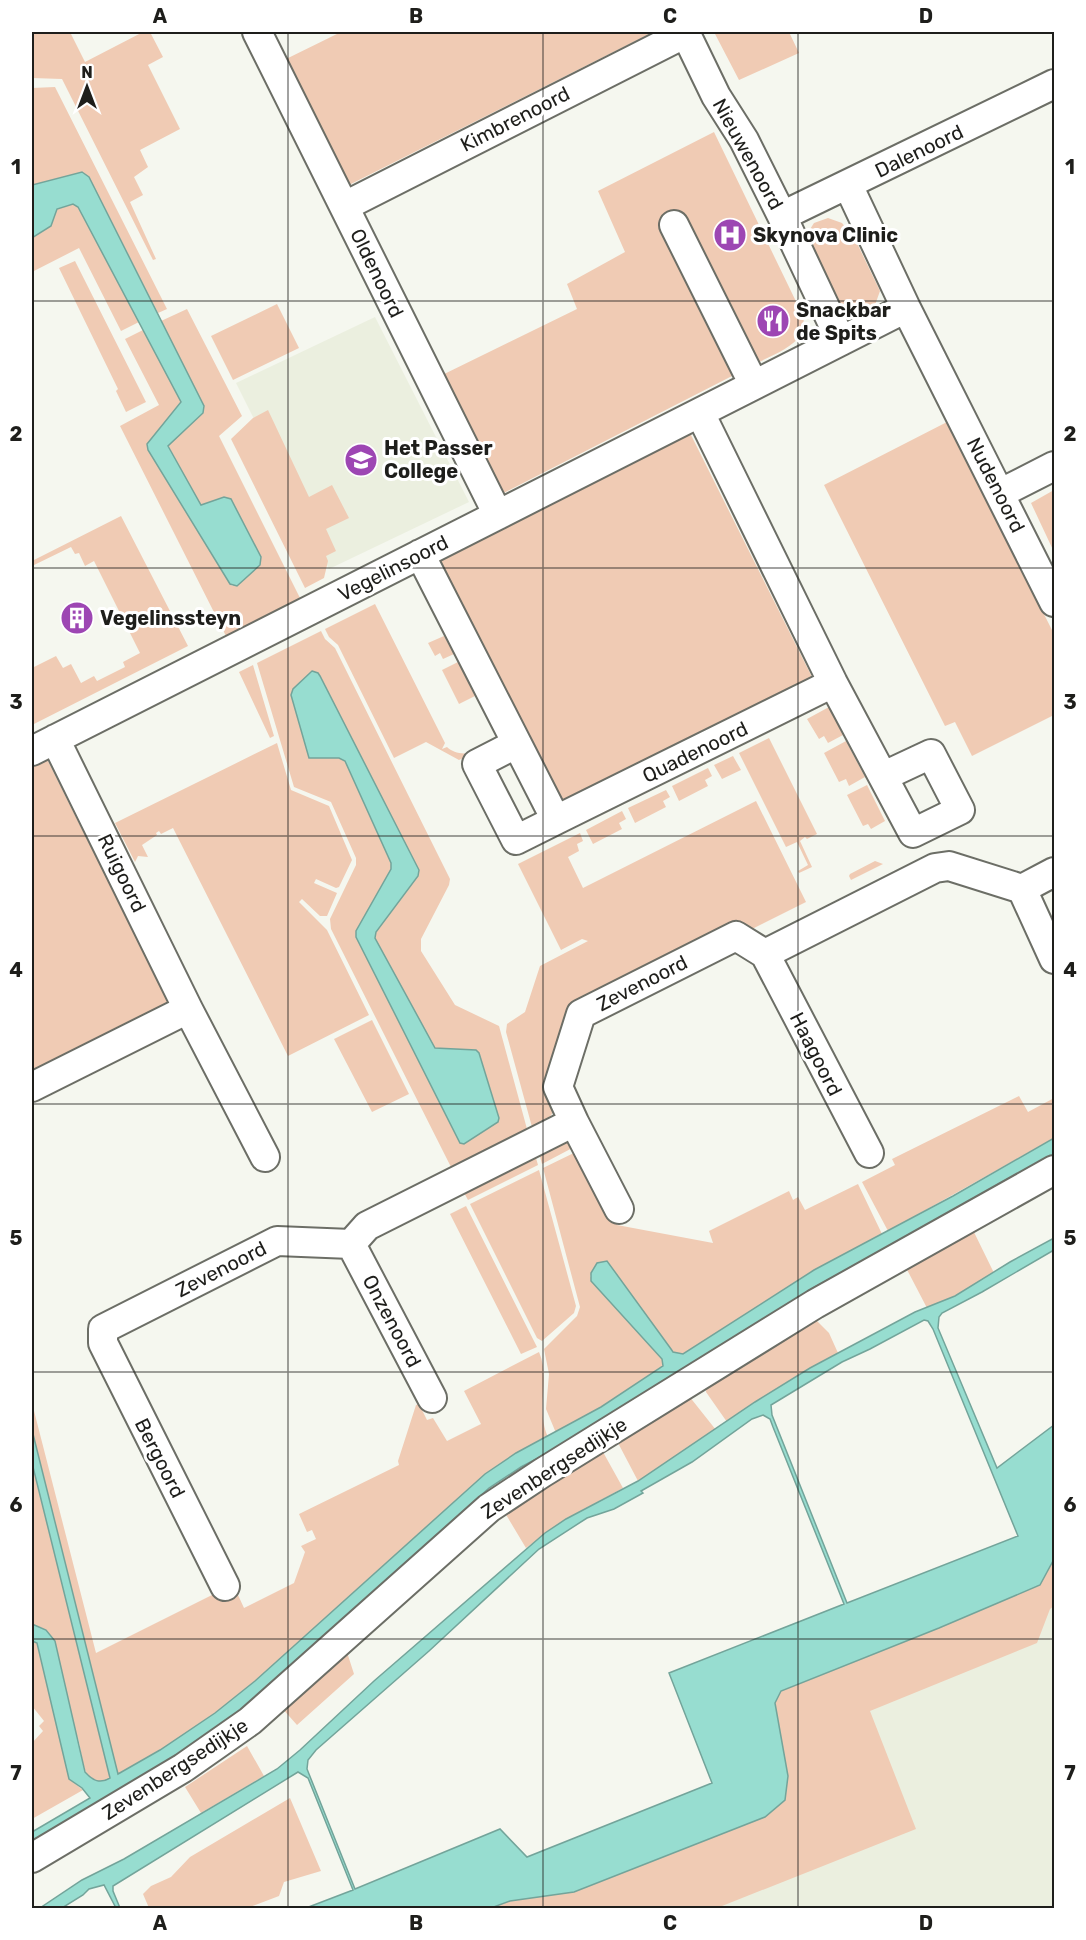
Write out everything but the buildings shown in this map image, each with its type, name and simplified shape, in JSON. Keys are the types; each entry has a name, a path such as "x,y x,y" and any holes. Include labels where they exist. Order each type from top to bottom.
{"street":[{"name":"Oldenoord","path":"257,32 498,515"},
{"name":"Kimbrenoord","path":"345,206 686,32"},
{"name":"Nieuwenoord","path":"686,32 716,96 744,140 841,342"},
{"name":"Dalenoord","path":"782,216 1054,84"},
{"path":"848,185 906,308"},
{"path":"674,225 754,386"},
{"name":"Vegelinsoord","path":"43,745 906,308"},
{"name":"Nudenoord","path":"906,308 1054,602"},
{"path":"700,413 834,683 884,776"},
{"path":"1001,493 1054,466"},
{"path":"420,554 556,820"},
{"name":"Quadenoord","path":"516,744 477,764 516,840 834,683"},
{"name":"Ruigoord","path":"43,745 188,1009 265,1156"},
{"path":"765,954 935,868 949,866 1022,889 1054,872"},
{"path":"1022,889 1054,959"},
{"name":"Zevenoord","path":"574,1122 558,1087 582,1014 736,936 765,954"},
{"name":"Haagoord","path":"765,954 869,1153"},
{"path":"32,1087 188,1009"},
{"path":"351,1244 367,1226 574,1122 619,1209"},
{"name":"Zevenbergsedijkje","path":"32,1858 183,1768 250,1721 489,1508 815,1304 1054,1170"},
{"name":"Zevenoord","path":"103,1329 277,1241 351,1244"},
{"name":"Onzenoord","path":"351,1244 432,1398"},
{"name":"Bergoord","path":"103,1329 103,1343 225,1586"}],"shaded area":[{"path":"32,32 70,32 85,62 143,32 150,32 163,57 148,65 180,129 140,150 148,167 134,177 143,195 130,202 156,259 153,260 62,79 32,78"},
{"path":"341,32 653,32 347,186 282,61"},
{"path":"714,32 789,32 799,53 739,80"},
{"path":"55,87 167,309 158,313 89,177 82,172 32,185 32,88"},
{"path":"714,132 804,318 800,336 779,352 496,497 434,379 577,309 567,284 625,252 598,191"},
{"path":"74,204 78,207 139,322 121,331 79,248 32,272 32,238 51,226 57,209"},
{"path":"828,218 842,223 855,239 880,291 871,310 846,313 836,305 803,240 814,223"},
{"path":"75,261 146,402 126,412 116,391 118,389 59,268"},
{"path":"277,304 299,348 233,380 211,336"},
{"path":"187,309 242,416 219,436 300,598 226,636 120,426 159,405 125,339 143,330 181,402 148,450 232,586 261,560 261,557 231,499 224,497 201,506 168,445 203,413 204,406 161,321"},
{"name":"Het Passer College","path":"375,317 469,502 329,569 236,383"},
{"path":"268,410 309,497 332,485 349,518 326,529 336,551 326,556 328,561 324,578 305,588 231,439 253,418"},
{"path":"947,422 1054,634 1054,715 972,756 955,722 945,726 824,485"},
{"path":"680,430 690,433 812,677 558,807 431,557"},
{"path":"1054,490 1054,552 1031,503"},
{"path":"121,516 188,646 32,725 32,668 56,656 63,668 71,664 81,683 94,676 97,681 125,667 123,662 140,653 94,561 85,566 79,553 75,554 71,547 32,566 32,561"},
{"path":"375,604 445,743 442,749 447,747 455,752 472,752 472,754 459,760 426,742 394,758 338,645 329,637 325,629"},
{"path":"321,631 325,639 335,648 450,879 421,939 421,951 455,1005 499,1026 527,1129 451,1167 331,929 330,919 356,865 356,858 331,802 294,787 257,663","holes":["312,671 320,676 419,870 418,876 376,932 375,938 435,1048 476,1050 460,1143 356,937 356,931 391,869 391,863 345,761 339,758 309,757 291,695 293,689"]},
{"path":"444,636 454,654 443,659 440,653 435,656 428,643"},
{"path":"458,662 475,696 459,704 442,670"},
{"path":"253,665 274,736 270,738 239,672"},
{"path":"829,707 843,735 828,743 824,736 819,739 807,719"},
{"path":"769,738 817,834 800,841 812,867 799,873 798,871 808,865 797,842 786,847 739,753"},
{"path":"846,741 865,777 849,786 846,779 839,782 824,753"},
{"path":"277,743 291,790 329,806 352,860 339,887 336,888 316,879 314,883 337,893 327,916 320,916 302,899 299,902 327,930 369,1015 288,1056 173,828 161,834 159,831 157,835 142,845 148,857 138,856 135,862 115,823"},
{"path":"44,753 170,1006 32,1076 32,760"},
{"path":"733,756 741,770 722,779 714,765"},
{"path":"708,768 712,776 705,780 708,786 679,801 672,786"},
{"path":"867,785 885,821 871,829 868,824 863,826 847,795"},
{"path":"666,790 670,797 663,801 666,807 635,823 628,808"},
{"path":"756,801 806,902 746,932 583,1002 544,1088 551,1115 532,1127 506,1032 507,1024 525,1012 540,966 588,941 582,939 561,950 518,864 580,833 583,841 577,844 579,851 568,857 583,888"},
{"path":"622,811 626,819 619,823 622,829 593,844 586,830"},
{"path":"875,861 883,864 851,880 850,874"},
{"path":"372,1020 409,1094 372,1112 334,1039"},
{"path":"1019,1096 1028,1112 1054,1098 1054,1138 888,1231 862,1182 895,1165 892,1159"},
{"path":"562,1138 578,1145 542,1164 538,1149"},
{"path":"580,1150 617,1225 713,1243 709,1231 789,1191 793,1200 798,1197 805,1210 858,1184 882,1234 814,1270 683,1354 673,1352 607,1261 590,1276 662,1359 663,1366 601,1407 556,1433 546,1409 549,1374 544,1349 577,1316 580,1307 543,1168"},
{"path":"534,1151 538,1165 468,1200 461,1187"},
{"path":"539,1170 576,1306 574,1313 542,1341 537,1338 470,1204"},
{"path":"466,1206 537,1347 521,1354 450,1214"},
{"path":"970,1224 994,1273 955,1296 927,1308 903,1262"},
{"path":"812,1316 829,1333 838,1353 785,1383 727,1422 706,1392 707,1381"},
{"path":"539,1352 544,1373 544,1426 548,1437 516,1453 485,1474 255,1681 215,1713 160,1750 118,1774 32,1430 32,1403 96,1653 216,1593 230,1598 238,1595 244,1608 294,1583 305,1552 301,1546 316,1539 312,1530 307,1532 299,1514 399,1465 398,1461 416,1405 419,1404 427,1420 433,1418 447,1441 481,1424 464,1391"},
{"path":"689,1396 716,1430 638,1481 617,1441"},
{"path":"603,1452 623,1488 566,1519 526,1548 502,1508"},
{"path":"32,1463 110,1778 100,1781 88,1776 77,1736 50,1698 69,1779 83,1790 32,1819 32,1743 43,1731 39,1726 44,1721 32,1706"},
{"path":"1054,1471 1054,1908 491,1908 788,1776 1053,1539"},
{"path":"1054,1559 1054,1606 1050,1609 1037,1643 870,1711 916,1829 717,1908 491,1908 788,1776 775,1703 781,1691 1039,1585"},
{"path":"345,1646 354,1674 297,1725 281,1707"},
{"path":"247,1746 264,1776 201,1813 185,1787"},
{"path":"290,1798 321,1871 284,1882 279,1896 247,1908 149,1908 143,1894 151,1886 171,1877 190,1857"}],"water":[{"path":"82,172 89,177 204,406 203,413 168,446 201,505 224,497 231,499 261,557 260,565 237,586 230,584 148,450 147,444 181,402 78,207 73,204 57,209 51,226 32,238 32,185"},
{"path":"312,671 320,676 419,870 418,876 376,932 375,938 435,1048 476,1050 479,1053 499,1118 498,1122 464,1144 460,1143 356,937 356,931 391,869 391,863 345,761 339,758 309,758 291,695 293,689"},
{"path":"1054,1138 1054,1156 813,1288 599,1426 521,1467 489,1488 234,1717 194,1746 32,1841 32,1832 90,1798 82,1788 69,1779 37,1643 32,1641 32,1624 46,1630 55,1641 85,1772 97,1781 110,1778 32,1463 32,1430 118,1774 160,1750 215,1713 255,1681 485,1474 516,1453 601,1407 663,1366 662,1359 591,1281 591,1273 597,1263 607,1261 673,1352 683,1354 814,1270 953,1196"},
{"path":"1054,1238 1054,1250 942,1313 939,1317 938,1328 997,1468 1054,1425 1054,1559 1040,1585 781,1691 775,1703 788,1776 785,1800 765,1817 574,1892 510,1901 491,1908 306,1908 353,1890 308,1778 298,1772 113,1886 120,1908 116,1908 104,1885 89,1889 62,1908 40,1908 82,1880 124,1859 277,1769 374,1681 545,1533 566,1519 638,1481 810,1368 915,1312 955,1296","holes":["924,1320 928,1321 933,1329 1018,1536 847,1603 772,1415 771,1405 842,1362","763,1415 770,1419 844,1604 669,1673 712,1783 527,1857 500,1829 355,1889 307,1769 308,1760 316,1750 429,1651 539,1549 587,1518 614,1509 643,1493 641,1491 692,1462 752,1419"]}],"place":[{"name":"Skynova Clinic","path":"730,235"},
{"name":"Snackbar de Spits","path":"773,321"},
{"name":"Het Passer College","path":"361,460"},
{"name":"Vegelinssteyn","path":"77,618"}]}
